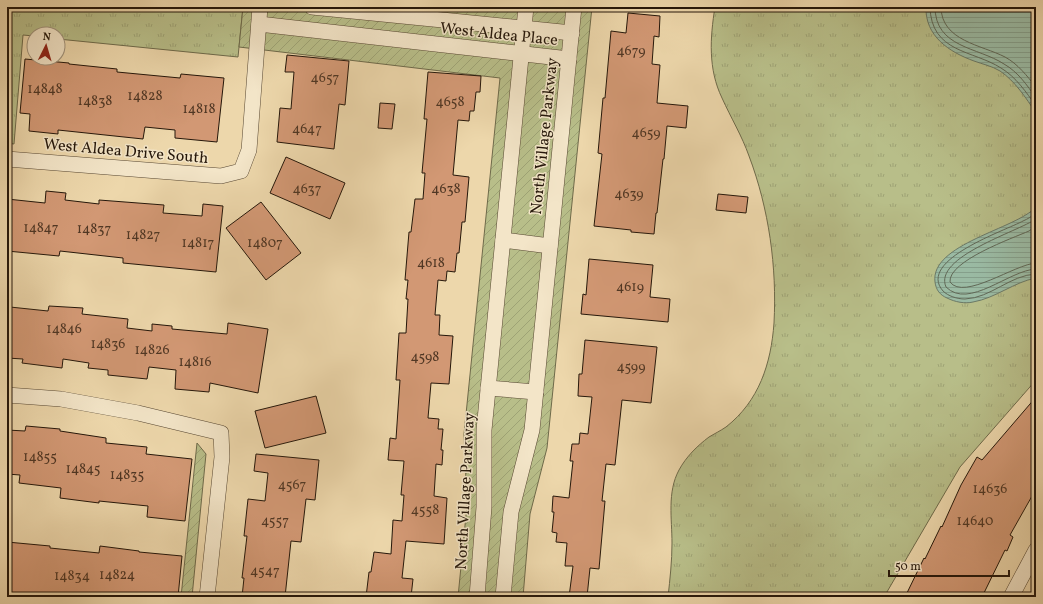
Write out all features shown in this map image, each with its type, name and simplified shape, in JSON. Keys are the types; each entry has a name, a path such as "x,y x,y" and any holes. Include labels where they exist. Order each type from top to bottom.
{"street":[{"path":"259,24 260,7"},
{"name":"West Aldea Place","path":"312,7 572,33"},
{"name":"North Village Parkway","path":"476,597 484,507 484,430 526,7"},
{"name":"North Village Parkway","path":"503,597 511,512 532,430 574,7"},
{"name":"West Aldea Place","path":"259,24 569,59"},
{"name":"West Aldea Drive South","path":"7,159 221,176 242,171 249,150 259,24"},
{"path":"502,240 550,246"},
{"path":"488,388 536,392"},
{"path":"7,395 61,399 138,413 221,433 222,458 207,597"},
{"path":"1011,597 1036,550"}],"green space":[{"path":"7,7 243,7 238,57 66,40 66,26 26,26 26,35 23,35 14,144 7,143"},
{"path":"243,7 592,7 547,448 530,514 523,597 458,597 467,505 464,434 500,78 239,47"},
{"path":"715,7 1036,7 1036,380 960,467 884,597 668,597 672,550 672,496 675,478 682,465 700,444 726,427 747,406 761,381 766,367 770,353 774,323 775,302 773,260 762,197 746,149 717,87 714,76 711,42"},
{"path":"197,443 206,454 192,597 181,597"}],"water":[{"path":"926,7 1036,7 1036,113 1020,90 1000,71 956,53 940,42 930,26"},
{"path":"1036,207 1036,278 970,303 953,301 940,294 937,290 935,282 937,269 946,257 959,247 1011,223 1026,215"}],"building":[{"path":"628,13 660,16 659,37 654,36 652,64 660,65 657,103 688,106 686,128 667,126 654,234 594,226 602,154 598,153 611,31 626,33"},
{"path":"287,55 349,61 345,105 339,104 334,149 277,142 280,108 291,109 294,72 285,72"},
{"path":"25,59 26,66 66,66 66,63 117,69 117,72 180,78 181,74 224,78 217,142 175,138 175,130 145,127 143,139 58,130 58,134 29,131 30,114 20,113"},
{"path":"428,72 481,76 480,92 476,92 474,111 470,111 469,121 458,120 453,175 469,177 465,222 462,222 459,253 457,253 455,272 447,271 446,281 438,280 435,315 440,315 439,335 453,336 449,384 431,383 428,418 439,419 438,429 443,429 441,450 443,450 442,465 436,464 434,496 447,498 444,544 406,541 402,578 413,579 411,597 366,597 369,572 371,572 374,552 391,554 393,520 402,521 404,495 401,495 404,461 388,460 390,438 396,439 400,380 396,380 399,333 406,333 408,299 406,299 408,280 405,280 409,232 411,232 415,199 423,199 425,173 422,173 427,119 424,119"},
{"path":"380,103 395,104 392,129 378,128"},
{"path":"286,157 345,183 330,219 270,193"},
{"path":"46,191 66,193 65,200 99,204 99,200 164,205 163,213 202,216 203,204 223,206 216,272 123,263 123,258 60,251 59,256 7,251 7,199 45,203"},
{"path":"718,194 748,197 746,213 716,210"},
{"path":"261,202 301,253 266,280 226,228"},
{"path":"589,259 653,265 650,297 670,299 668,322 581,314 583,294 586,295"},
{"path":"49,306 83,308 82,314 128,319 127,328 152,331 152,324 172,326 172,329 227,334 228,323 268,329 258,393 210,383 209,392 175,389 176,370 149,367 147,379 108,375 108,370 88,368 89,363 63,359 62,368 22,363 23,359 7,358 10,307 48,311"},
{"path":"585,340 657,347 651,403 622,400 615,465 606,464 602,501 605,501 599,569 590,568 587,597 569,597 573,566 565,566 567,543 556,542 557,533 552,532 554,512 552,512 553,496 569,498 573,461 570,461 572,444 579,444 580,433 588,434 592,397 578,396 579,374 582,374"},
{"path":"316,396 326,433 265,448 255,411"},
{"path":"1036,397 1036,489 1010,535 1013,537 1007,551 1005,550 982,597 905,597 924,558 925,559 941,526 942,527 961,485 977,457 982,460"},
{"path":"26,426 60,429 60,431 106,438 106,443 147,447 146,454 192,459 185,521 147,517 148,506 99,501 99,503 60,498 61,488 19,483 20,475 7,474 7,430 25,431"},
{"path":"256,454 319,460 315,500 306,499 301,542 291,541 285,597 242,597 244,578 242,578 247,536 244,536 248,499 265,501 268,473 254,471"},
{"path":"7,542 99,553 100,546 139,552 182,556 178,597 9,597 10,587 7,587"}]}
